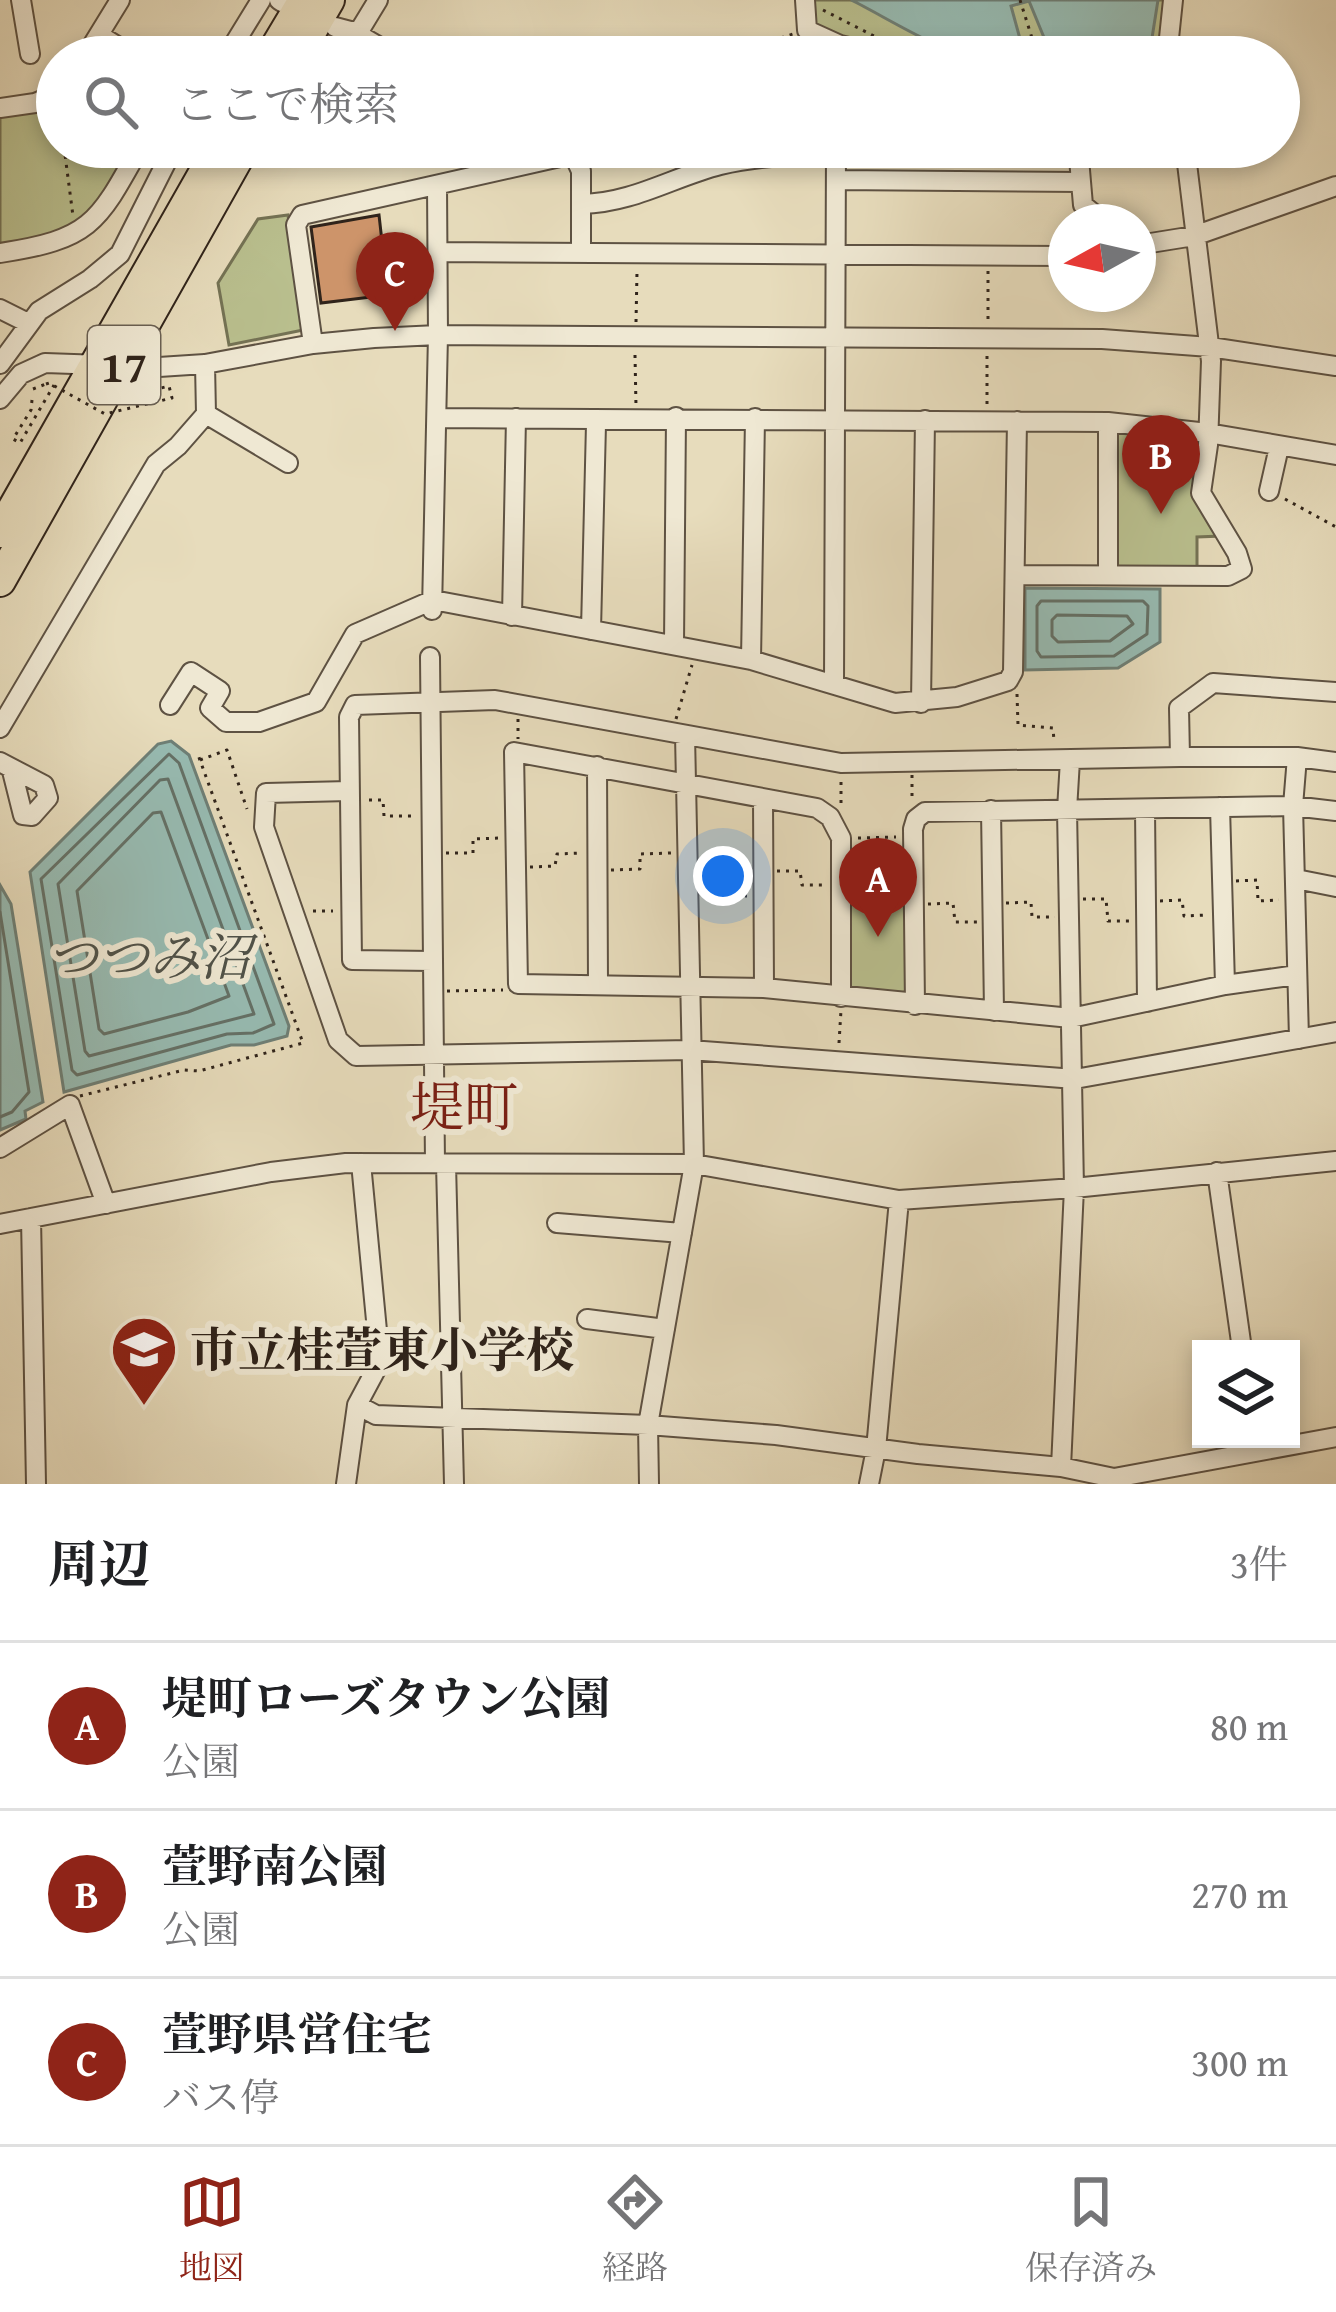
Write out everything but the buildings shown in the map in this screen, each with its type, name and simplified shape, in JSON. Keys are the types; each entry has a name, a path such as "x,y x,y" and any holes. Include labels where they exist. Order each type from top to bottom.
{"highway":[{"path":"277,36 288,0"},
{"name":"17","path":"0,581 208,168"},
{"name":"17","path":"0,532 231,168"}],"street":[{"path":"21,0 30,55"},
{"path":"102,36 99,34 120,0"},
{"path":"239,36 261,0"},
{"path":"339,20 362,28 378,0"},
{"path":"1169,36 1173,0"},
{"path":"806,1 807,30 820,36"},
{"path":"0,108 36,103"},
{"path":"0,253 52,244 85,229 128,168"},
{"path":"0,364 28,323 120,254 163,168"},
{"path":"313,344 296,225 302,215 512,168"},
{"path":"580,168 580,252"},
{"path":"582,204 651,192 712,168"},
{"path":"834,684 836,168"},
{"path":"1080,168 1083,204"},
{"path":"1016,575 1228,576 1241,569 1237,553 1201,493 1210,347 1187,168"},
{"path":"836,180 1081,182"},
{"path":"433,605 440,252 437,185"},
{"path":"1156,242 1194,236 1336,186"},
{"path":"440,252 1048,256"},
{"path":"0,309 28,323"},
{"path":"0,399 21,374 110,363 205,364 313,344 439,335 1102,339 1210,347 1336,366"},
{"path":"15,341 33,376"},
{"path":"0,728 156,464 206,414 205,364"},
{"path":"206,414 288,463"},
{"path":"674,644 676,417"},
{"path":"437,418 1108,422 1336,455"},
{"path":"512,616 516,418"},
{"path":"751,660 755,418"},
{"path":"921,703 925,420"},
{"path":"170,705 191,672 220,691 210,708 226,722 259,722 316,702 355,634 433,605 751,660 895,704 957,698 1008,681 1013,672 1017,421"},
{"path":"1108,422 1108,574"},
{"path":"592,630 596,424"},
{"path":"1269,491 1279,447"},
{"path":"430,657 434,1056 454,1484"},
{"path":"1180,757 1179,708 1213,683 1336,692"},
{"path":"433,961 352,960 349,717 355,705 496,700 841,763 1180,757 1297,757 1336,762"},
{"path":"649,1484 648,1425 694,1164 686,784 679,734"},
{"path":"841,997 841,838 830,818 817,808 514,752 518,984 764,988 841,997 915,1005 1071,1018 1225,985 1297,975"},
{"path":"1297,757 1293,806 1299,1039"},
{"path":"1061,1467 1075,1079 1062,760"},
{"path":"597,766 598,984"},
{"path":"349,796 266,793 266,833 338,1040 356,1056 690,1050 1075,1079 1336,1031"},
{"path":"763,799 764,988"},
{"path":"915,1005 913,833 916,819 925,812 1293,806 1336,811"},
{"path":"1220,807 1225,985"},
{"path":"992,810 994,1011"},
{"path":"1145,810 1147,1002"},
{"path":"1296,889 1336,887"},
{"path":"0,1148 70,1106 106,1204"},
{"path":"0,1224 271,1172 361,1163 694,1164 899,1200 1074,1189 1336,1161"},
{"path":"346,1484 357,1405 380,1362 361,1163"},
{"path":"1217,1172 1240,1340"},
{"path":"869,1484 899,1200"},
{"path":"31,1218 36,1484"},
{"path":"557,1223 682,1233"},
{"path":"586,1319 665,1328"},
{"path":"357,1405 376,1415 648,1425 1061,1467 1092,1479 1246,1448"},
{"path":"1300,1442 1336,1438"}],"path":[{"path":"806,1 873,36"},
{"path":"1020,2 1031,36"},
{"path":"788,36 807,30"},
{"path":"67,168 72,220"},
{"path":"635,327 637,252"},
{"path":"987,328 988,255"},
{"path":"986,421 988,346"},
{"path":"635,348 636,419"},
{"path":"33,376 33,391 54,385 104,414 172,398 169,386 123,400 142,402"},
{"path":"32,400 13,439 20,443 54,385"},
{"path":"1269,491 1336,527"},
{"path":"679,734 697,649"},
{"path":"1017,683 1018,725 1053,728 1062,760"},
{"path":"518,712 519,753"},
{"path":"200,760 227,750 257,836 266,833"},
{"path":"70,1106 83,1092 184,1070 199,1071 303,1043 197,752"},
{"path":"841,763 841,838 913,833 911,762"},
{"path":"349,796 383,800 384,816 431,816"},
{"path":"432,853 473,853 473,838 516,838"},
{"path":"517,868 556,866 557,854 640,869 640,854 687,854"},
{"path":"763,872 800,871 802,885 841,885"},
{"path":"1222,882 1257,880 1258,901 1296,889"},
{"path":"688,888 725,886 726,897 764,895"},
{"path":"914,904 953,903 955,922 1030,902 1032,917 1106,899 1108,921 1182,900 1184,916 1223,914"},
{"path":"293,911 352,911"},
{"path":"433,992 510,990 522,984"},
{"path":"838,1061 841,997"}],"green space":[{"path":"811,0 1169,0 1166,36 837,36 813,24"},
{"path":"36,106 36,168 121,168 96,207 68,228 0,245 0,115"},
{"path":"288,215 303,330 229,345 218,283 258,219"},
{"path":"1122,428 1198,436 1204,442 1195,491 1221,536 1197,537 1197,569 1122,570 1113,564 1113,438"},
{"path":"911,887 911,991 901,999 851,994 846,986 845,888"}],"water":[{"path":"851,0 1158,0 1152,36 1043,36 1029,1 1011,6 1019,36 913,33"},
{"path":"1025,588 1160,589 1160,642 1118,668 1025,670"},
{"name":"つつみ沼","path":"171,741 189,755 289,1026 287,1036 254,1045 231,1045 64,1092 30,872 158,744"},
{"path":"0,885 11,904 43,1102 25,1111 26,1119 0,1130"}],"place":[{"name":"萱野県営住宅","path":"395,331"},
{"name":"萱野南公園","path":"1161,514"},
{"name":"堤町ローズタウン公園","path":"878,937"},
{"name":"市立桂萱東小学校","path":"144,1408"}],"district":[{"name":"堤町","path":"464,1106"}]}
